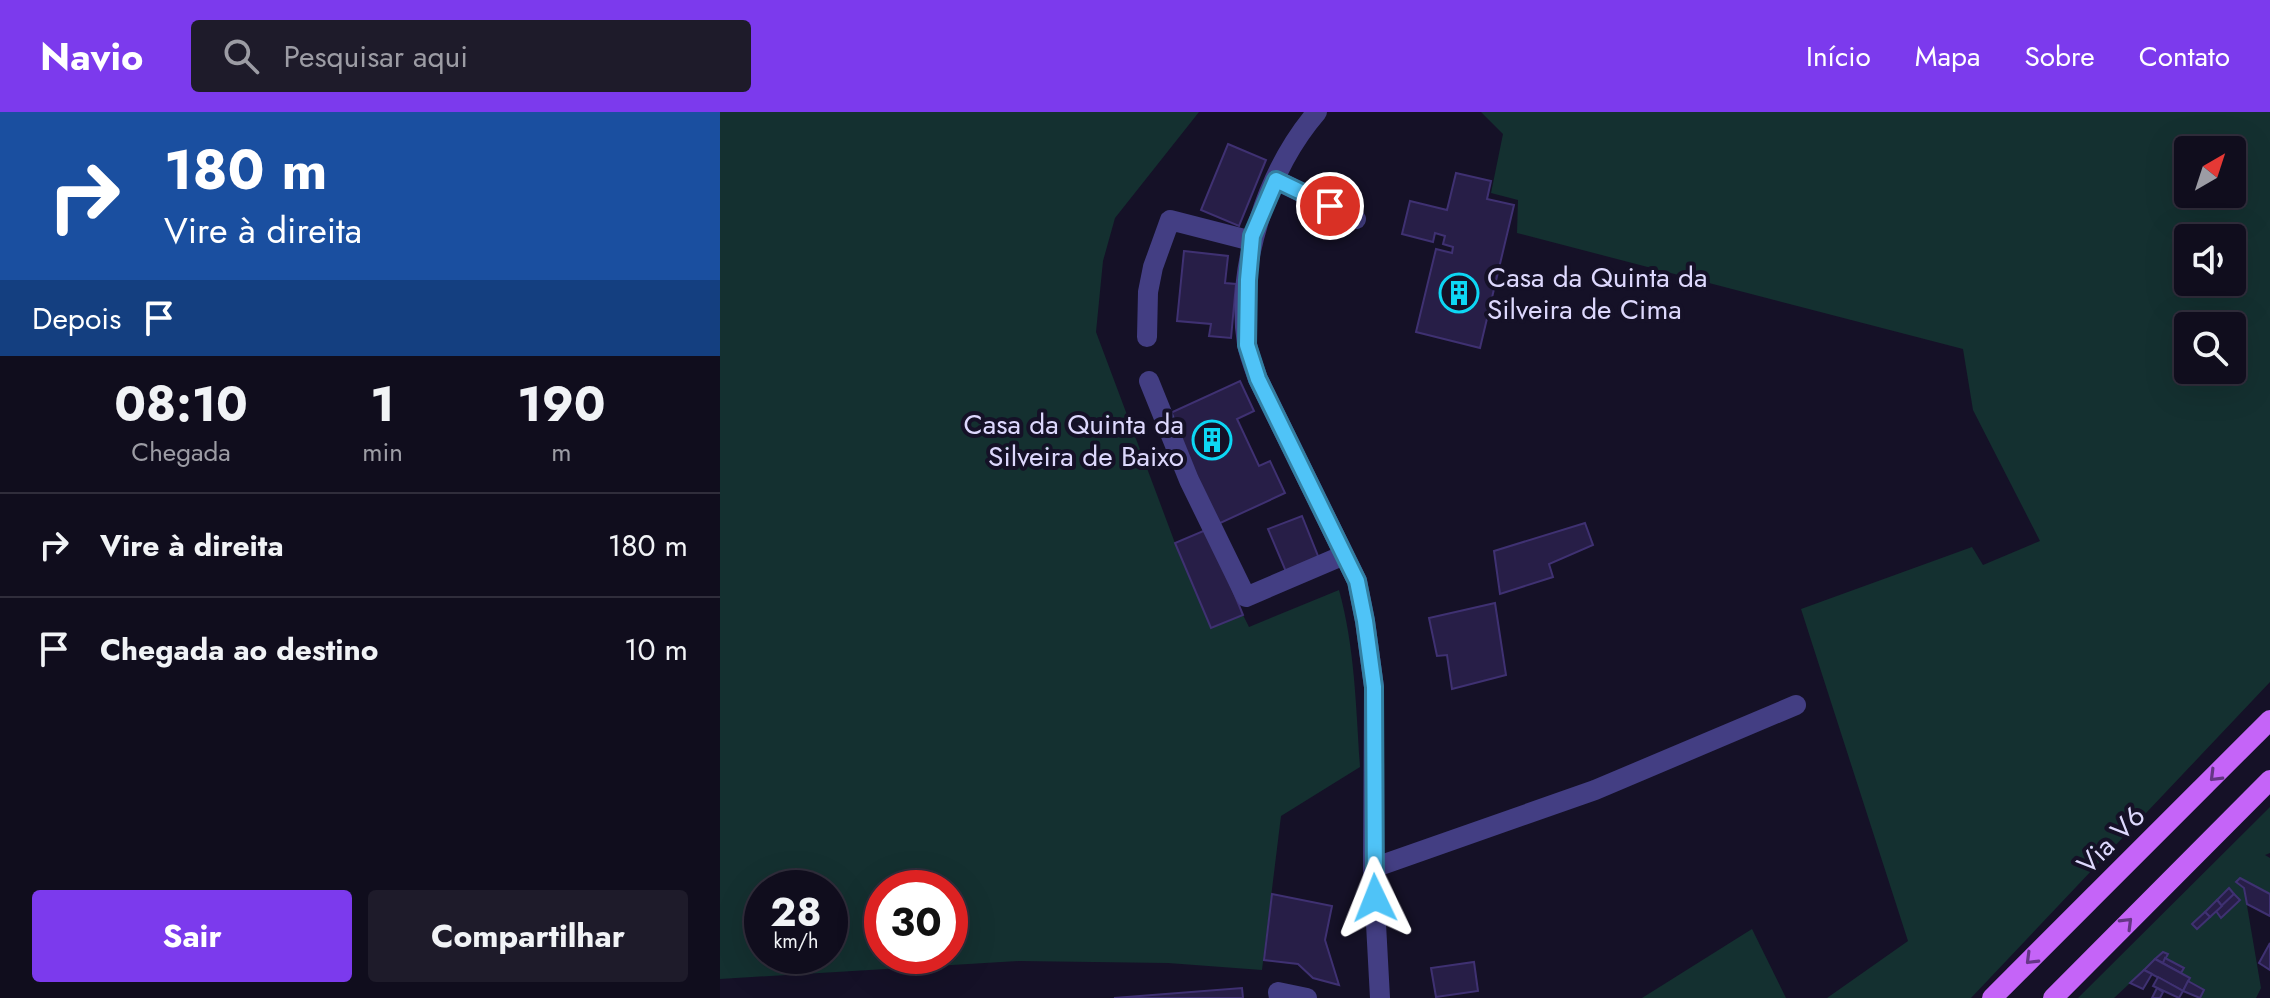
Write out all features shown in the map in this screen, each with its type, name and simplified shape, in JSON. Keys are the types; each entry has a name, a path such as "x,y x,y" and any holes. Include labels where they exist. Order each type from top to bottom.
{"main road":[{"name":"Via V6","path":"1992,998 2270,720"},
{"path":"2053,998 2270,780"}],"street":[{"path":"1317,112 1289,153 1252,241 1245,313 1247,345 1258,379 1357,581 1374,687 1373,868 1380,998"},
{"path":"1276,180 1356,219"},
{"path":"1147,337 1148,292 1153,267 1170,220 1252,241"},
{"path":"1149,381 1189,480 1246,597 1344,555"},
{"path":"1373,868 1595,790 1796,705"},
{"path":"1279,998 1278,992 1307,998"}],"green space":[{"path":"720,112 1199,112 1115,218 1103,261 1096,332 1175,543 1211,628 1243,615 1249,627 1339,590 1352,656 1360,767 1281,816 1262,970 1168,963 1019,961 968,964 968,870 864,870 864,970 848,971 848,870 744,870 744,974 803,974 720,979"},
{"path":"1481,112 2270,112 2270,682 1971,998 1827,998 1908,941 1801,609 1972,547 1983,565 2040,541 1973,410 1963,349 1517,233 1518,200 1491,193 1503,134"},
{"path":"2270,807 2270,853 2265,855 2270,858 2270,894 2244,888 2261,988 2256,998 2197,998 2144,970 2114,998 2078,998"},
{"path":"1752,929 1786,998 1642,998"}],"building":[{"path":"1228,144 1266,160 1239,226 1201,210"},
{"name":"Casa da Quinta da Silveira de Cima","path":"1456,173 1491,181 1487,199 1514,205 1480,348 1416,332 1436,249 1452,253 1453,247 1443,244 1445,236 1435,233 1433,242 1402,234 1410,201 1447,210"},
{"path":"1184,251 1228,256 1225,283 1236,284 1231,338 1209,336 1211,324 1177,321"},
{"name":"Casa da Quinta da Silveira de Baixo","path":"1240,381 1254,411 1237,419 1259,466 1270,461 1285,493 1216,525 1166,415"},
{"path":"1302,516 1320,561 1287,574 1268,529"},
{"path":"1585,523 1593,545 1549,564 1553,577 1500,594 1494,551"},
{"path":"1208,529 1243,615 1211,628 1175,543"},
{"path":"1495,603 1506,675 1452,689 1447,655 1437,656 1429,618"},
{"path":"2240,878 2270,894 2270,916 2247,904 2244,888 2236,882"},
{"path":"2229,888 2234,894 2222,906 2217,900"},
{"path":"1272,894 1332,906 1325,940 1339,985 1313,978 1298,964 1264,960"},
{"path":"2234,894 2240,900 2221,918 2216,911"},
{"path":"2217,900 2222,906 2210,917 2205,912"},
{"path":"2205,912 2210,917 2197,929 2192,924"},
{"path":"2270,943 2270,970 2259,963"},
{"path":"2163,952 2168,954 2163,963 2155,959"},
{"path":"2165,958 2184,968 2181,973 2163,963"},
{"path":"2155,959 2190,978 2183,991 2144,970"},
{"path":"1474,962 1478,991 1436,997 1431,968"},
{"path":"2144,970 2152,974 2143,989 2130,983"},
{"path":"2158,977 2183,991 2179,998 2153,986"},
{"path":"2188,981 2204,990 2200,998 2183,991"},
{"path":"1242,988 1243,998 1114,998"},
{"path":"2157,988 2163,992 2160,998 2152,998"}],"place":[{"name":"Casa da Quinta da Silveira de Cima","path":"1459,293"},
{"name":"Casa da Quinta da Silveira de Baixo","path":"1212,440"}],"route":[{"path":"1330,206 1276,180 1252,236 1245,313 1247,345 1258,379 1357,581 1374,687 1375,898"}]}
